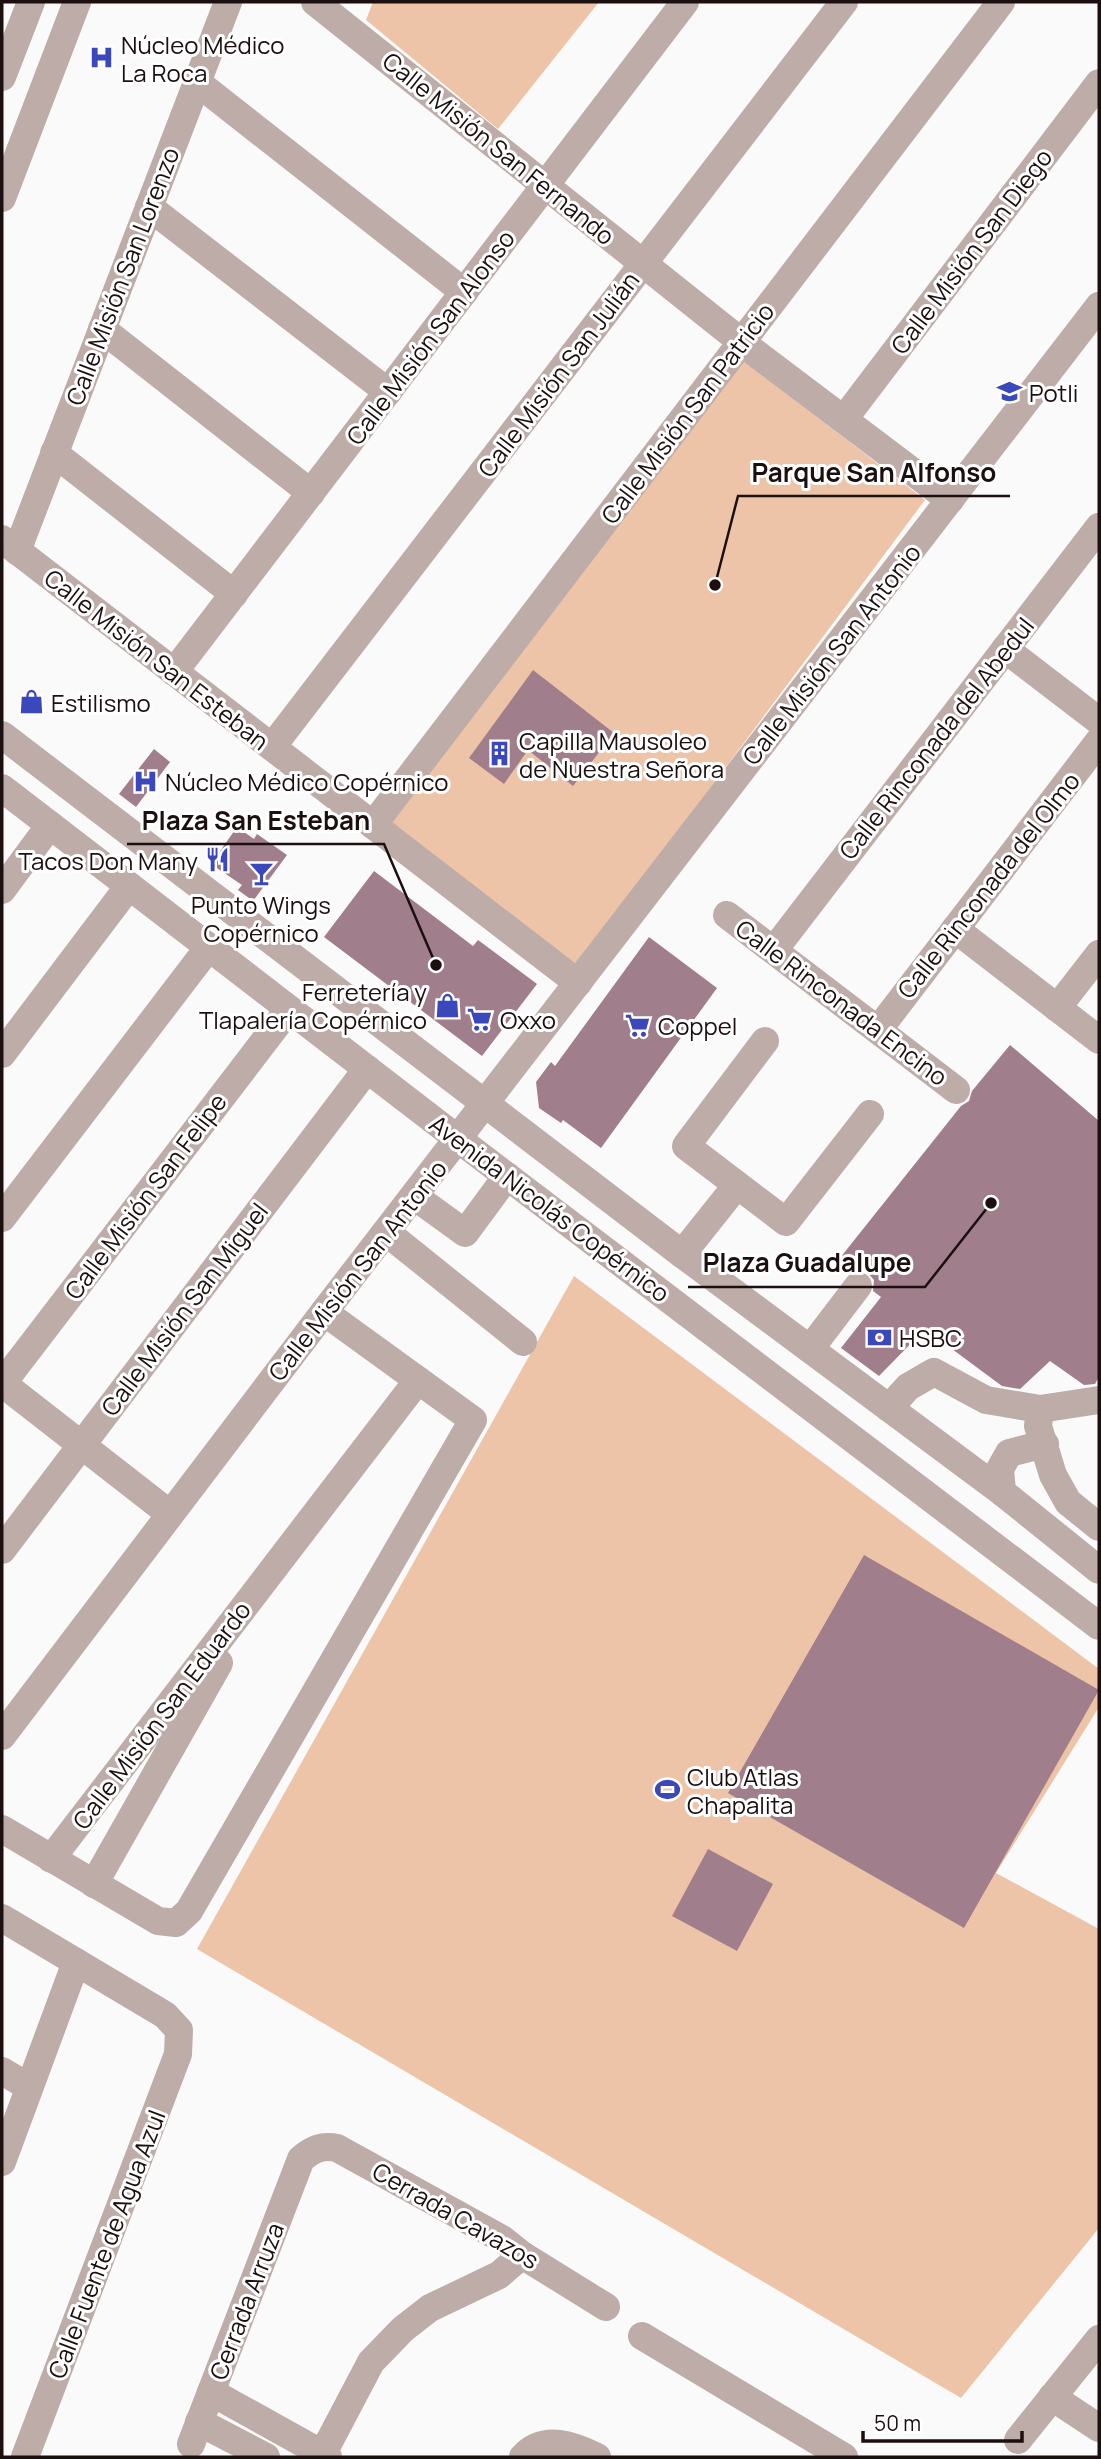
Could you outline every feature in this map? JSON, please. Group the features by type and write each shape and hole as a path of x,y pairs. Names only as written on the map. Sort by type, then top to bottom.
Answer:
{"street":[{"path":"2,77 31,2"},
{"path":"5,182 11,145 77,2"},
{"name":"Calle Misión San Lorenzo","path":"9,545 54,453 228,2"},
{"name":"Calle Misión San Fernando","path":"315,2 742,342 950,500"},
{"name":"Calle Misión San Alonso","path":"174,672 685,2"},
{"name":"Calle Misión San Julián","path":"272,747 844,2"},
{"name":"Calle Misión San Patricio","path":"373,825 1001,2"},
{"path":"198,83 464,292"},
{"name":"Calle Misión San Diego","path":"844,419 1099,83"},
{"path":"149,207 388,392"},
{"name":"Calle Misión San Antonio","path":"2,1736 324,1312 1099,306"},
{"path":"102,329 311,493"},
{"path":"54,453 234,594"},
{"name":"Calle Rinconada del Abedul","path":"774,950 1099,527"},
{"name":"Calle Misión San Esteban","path":"9,545 578,983"},
{"path":"1005,649 1099,722"},
{"name":"Avenida Nicolás Copérnico","path":"2,736 682,1254 1002,1492 1099,1570"},
{"name":"Calle Rinconada del Olmo","path":"878,1030 1099,741"},
{"name":"Avenida Nicolás Copérnico","path":"2,788 458,1139 1097,1622"},
{"path":"2,890 50,825"},
{"path":"2,1054 129,886"},
{"name":"Calle Rinconada Encino","path":"727,915 956,1090"},
{"path":"955,929 1099,1040"},
{"path":"2,1218 209,947"},
{"path":"1057,1008 1099,954"},
{"name":"Calle Misión San Felipe","path":"2,1383 289,1009"},
{"path":"765,1041 686,1146 786,1222 870,1114"},
{"name":"Calle Misión San Miguel","path":"2,1550 367,1069"},
{"path":"414,1196 465,1233 508,1176"},
{"path":"682,1254 737,1185"},
{"path":"386,1232 523,1342"},
{"path":"810,1349 858,1286"},
{"path":"2,1829 158,1921 176,1923 189,1911 473,1420 324,1312"},
{"path":"889,1408 908,1387 934,1372 986,1400 1040,1409 1099,1400"},
{"name":"Calle Misión San Eduardo","path":"51,1859 418,1380"},
{"path":"2,1383 170,1514"},
{"path":"1040,1409 1038,1426 1053,1475 1068,1502 1099,1527"},
{"path":"1002,1492 1000,1469 1009,1453 1045,1444"},
{"path":"1068,1502 1099,1497"},
{"name":"Calle Misión San Eduardo","path":"94,1884 271,1572"},
{"path":"2,1918 76,1962 2,2162"},
{"name":"Calle Fuente de Agua Azul","path":"25,2457 178,2054 179,2030 165,2015 76,1962"},
{"path":"2,2071 29,2087"},
{"name":"Cerrada Cavazos","path":"301,2159 310,2151 324,2146 337,2148 502,2239 522,2255 606,2307"},
{"name":"Cerrada Arruza","path":"266,2457 195,2433 301,2159"},
{"path":"211,2392 324,2456 371,2362 403,2329 430,2308 499,2274 522,2255"},
{"path":"642,2336 840,2456"},
{"path":"1018,2440 1099,2339"},
{"path":"1052,2397 1099,2428"},
{"path":"523,2457 528,2451 553,2442 577,2447 597,2457"}],"shaded area":[{"path":"373,2 599,2 498,129 366,20"},
{"path":"743,360 925,500 576,968 386,818"},
{"name":"Club Atlas Chapalita","path":"574,1276 1099,1669 1099,1707 996,1873 1099,1929 1099,2228 961,2398 197,1949"}],"building":[{"path":"533,670 614,733 573,786 528,750 504,784 469,758"},
{"path":"154,749 170,762 136,807 119,794"},
{"path":"237,827 254,839 257,834 287,855 253,901 238,890 242,885 211,864"},
{"path":"374,871 473,946 478,940 537,984 482,1056 324,937"},
{"name":"Coppel","path":"649,937 717,988 601,1148 563,1120 561,1123 539,1108 536,1082 551,1062 555,1066"},
{"path":"1010,1045 1099,1121 1099,1377 1095,1384 1084,1385 1050,1361 1020,1389 1002,1386 925,1329 879,1376 841,1348 881,1297 873,1291 874,1280 867,1272 859,1270 849,1273 836,1263 961,1106 969,1101 972,1091"},
{"path":"864,1555 1099,1690 964,1928 728,1793"},
{"path":"708,1849 773,1884 737,1951 672,1916"}],"place":[{"name":"Núcleo Médico La Roca","path":"101,58"},
{"name":"Potli","path":"1009,392"},
{"name":"Parque San Alfonso","path":"715,585"},
{"name":"Estilismo","path":"31,702"},
{"name":"Capilla Mausoleo de Nuestra Señora","path":"499,754"},
{"name":"Núcleo Médico Copérnico","path":"145,781"},
{"name":"Tacos Don Many","path":"218,860"},
{"name":"Punto Wings Copérnico","path":"261,873"},
{"name":"Plaza San Esteban","path":"436,965"},
{"name":"Ferretería y Tlapalería Copérnico","path":"447,1005"},
{"name":"Oxxo","path":"480,1019"},
{"name":"Coppel","path":"638,1025"},
{"name":"Plaza Guadalupe","path":"991,1203"},
{"name":"HSBC","path":"879,1337"},
{"name":"Club Atlas Chapalita","path":"667,1790"}]}
